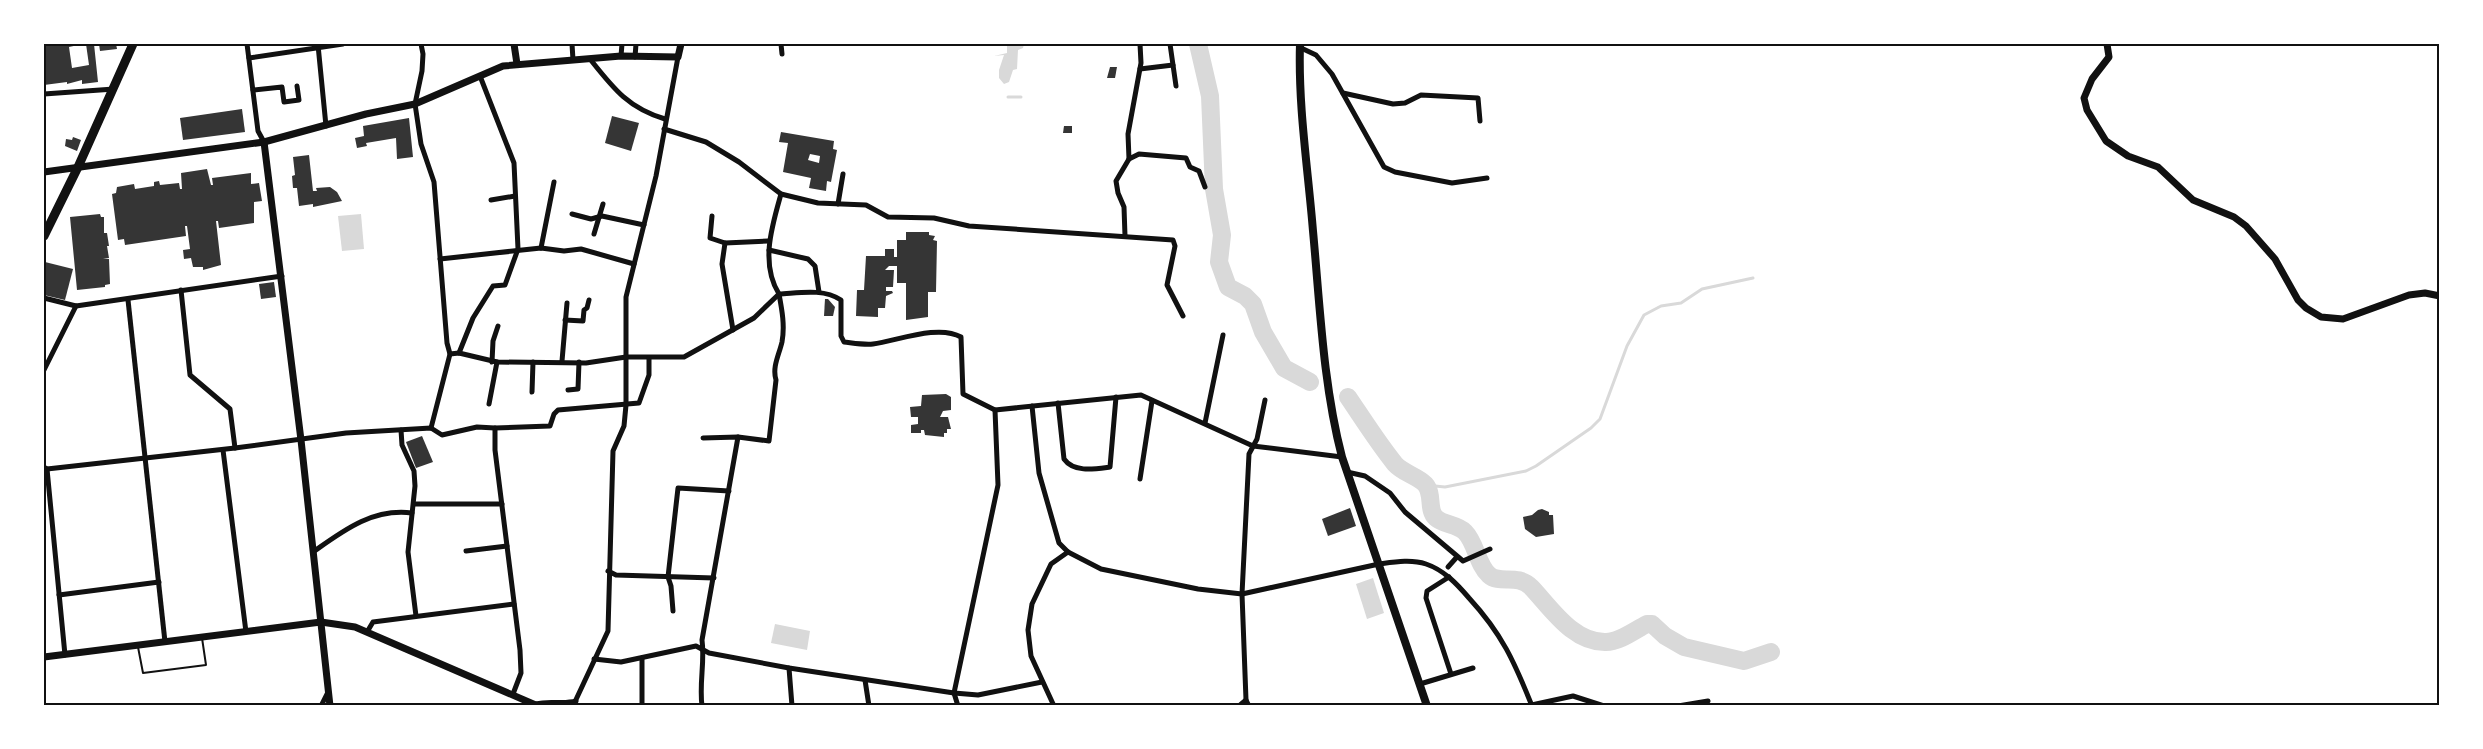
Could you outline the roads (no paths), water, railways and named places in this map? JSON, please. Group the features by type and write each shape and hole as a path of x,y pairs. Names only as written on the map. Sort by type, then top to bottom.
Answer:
{"highway":[{"path":"44,236 78,167 133,44"}],"main road":[{"path":"1299,45 1301,94 1334,426 1342,457 1427,705"}],"street":[{"path":"247,44 258,131 264,142 282,276 330,705"},
{"path":"249,58 317,45 343,44"},
{"path":"421,44 422,71 415,104 421,144 434,182 447,343 450,354 431,428"},
{"path":"514,44 517,64"},
{"path":"572,44 573,60"},
{"path":"621,56 622,44"},
{"path":"635,57 636,44"},
{"path":"44,657 321,622 339,623 367,632 537,705 547,701 574,703 608,631 613,452 624,426 626,405 626,297 644,225 681,44"},
{"path":"781,44 782,54"},
{"path":"1129,159 1128,134 1137,94 1140,44"},
{"path":"1170,44 1176,86"},
{"path":"2108,44 2109,57 2092,80 2084,98 2087,110 2106,141 2128,156 2158,167 2193,200 2234,217 2246,226 2275,259 2298,300 2306,308 2321,317 2343,319 2409,296 2425,293 2439,296"},
{"path":"317,45 326,126"},
{"path":"1299,45 1316,55 1332,74 1384,167 1395,172 1452,183 1487,178"},
{"path":"44,172 264,142 366,114 415,104 503,66 621,56 678,57"},
{"path":"590,59 628,103 647,114 665,119"},
{"path":"1140,69 1173,65"},
{"path":"459,353 473,318 493,286 505,285 518,249 514,163 480,76"},
{"path":"253,90 282,87 284,102 299,100 297,86"},
{"path":"44,94 114,89"},
{"path":"1343,93 1393,104 1405,103 1421,95 1478,98 1479,121"},
{"path":"664,129 706,142 739,162 781,194 818,203 866,205 888,217 934,218 969,226 1173,240 1175,246 1167,285 1183,316"},
{"path":"1125,236 1124,207 1116,181 1129,159 1139,154 1186,158 1190,167 1199,171 1204,187"},
{"path":"838,204 843,174"},
{"path":"541,248 554,182"},
{"path":"703,438 738,437 769,441 776,380 774,374 782,341 783,315 779,294 772,283 768,241 781,194"},
{"path":"492,200 515,196"},
{"path":"594,234 597,217 603,204"},
{"path":"572,214 591,219 597,217 644,225"},
{"path":"712,216 710,238 725,243 768,241"},
{"path":"725,243 722,264 733,330"},
{"path":"440,259 518,249 541,248 564,251 580,249 634,264"},
{"path":"769,250 808,258 815,266 819,292"},
{"path":"44,298 76,306 282,276"},
{"path":"181,290 190,375 230,409 235,448"},
{"path":"450,354 459,353 495,362 579,362 626,357 684,357 753,318 779,294 819,292 832,294 841,300 841,336 844,342 872,344 905,336 953,333 961,338 963,394 995,410 1141,395 1253,446 1342,457"},
{"path":"128,300 165,642"},
{"path":"565,320 583,321 588,300"},
{"path":"562,361 567,303"},
{"path":"44,370 76,306"},
{"path":"489,404 495,362 493,341 498,326"},
{"path":"1206,423 1223,335"},
{"path":"64,655 45,468 146,459 346,433 431,428 442,435 477,427 550,426 558,410 639,404 648,381 649,358"},
{"path":"532,392 533,362"},
{"path":"568,390 578,389 579,362"},
{"path":"1058,403 1064,459 1068,465 1087,470 1110,467 1116,397"},
{"path":"1239,705 1247,703 1242,594 1249,454 1257,439 1265,400"},
{"path":"1140,479 1152,401"},
{"path":"1032,406 1039,472 1059,543 1068,552 1101,569 1198,589 1242,594 1379,564 1401,561 1425,564 1449,577 1491,622 1511,656 1530,705 1573,696 1604,705"},
{"path":"958,705 954,693 998,485 995,410"},
{"path":"495,428 495,450 521,673 513,694"},
{"path":"401,430 402,445 414,471 415,504 408,552 416,616"},
{"path":"702,705 700,694 702,640 738,437"},
{"path":"223,450 246,632"},
{"path":"1347,472 1365,476 1390,493 1405,512 1456,558 1463,561 1490,549"},
{"path":"673,611 668,577 678,488 729,491"},
{"path":"415,504 502,504"},
{"path":"314,552 346,529 379,514 397,511 412,513"},
{"path":"466,551 507,546"},
{"path":"1054,705 1031,656 1028,630 1032,604 1051,564 1068,552"},
{"path":"1448,567 1456,558"},
{"path":"608,571 616,576 714,578"},
{"path":"1449,577 1427,591 1426,598 1451,675"},
{"path":"59,595 159,582"},
{"path":"367,632 374,622 514,604"},
{"path":"594,659 621,662 696,646 709,653 789,668 954,693 978,695 1042,682"},
{"path":"642,658 642,705"},
{"path":"789,668 792,705"},
{"path":"1420,684 1473,668"},
{"path":"865,680 869,705"},
{"path":"321,705 328,692"},
{"path":"1678,705 1708,701"}],"lane":[{"path":"138,646 143,673 174,670 206,665 202,638"}],"waterway":[{"path":"1198,44 1210,96 1214,189 1222,235 1219,262 1228,287 1245,296 1253,304 1263,332 1284,368 1310,382"},
{"path":"1008,97 1021,97"},
{"path":"1425,485 1445,487 1526,471 1536,466 1591,428 1600,419 1627,346 1644,315 1661,306 1681,303 1702,289 1753,278"},
{"path":"1348,397 1395,464 1428,488 1433,515 1443,522 1462,529 1469,537 1489,575 1493,578 1526,583 1573,631 1594,641 1606,642 1622,638 1647,624 1652,624 1665,636 1684,647 1744,661 1771,652"}]}
